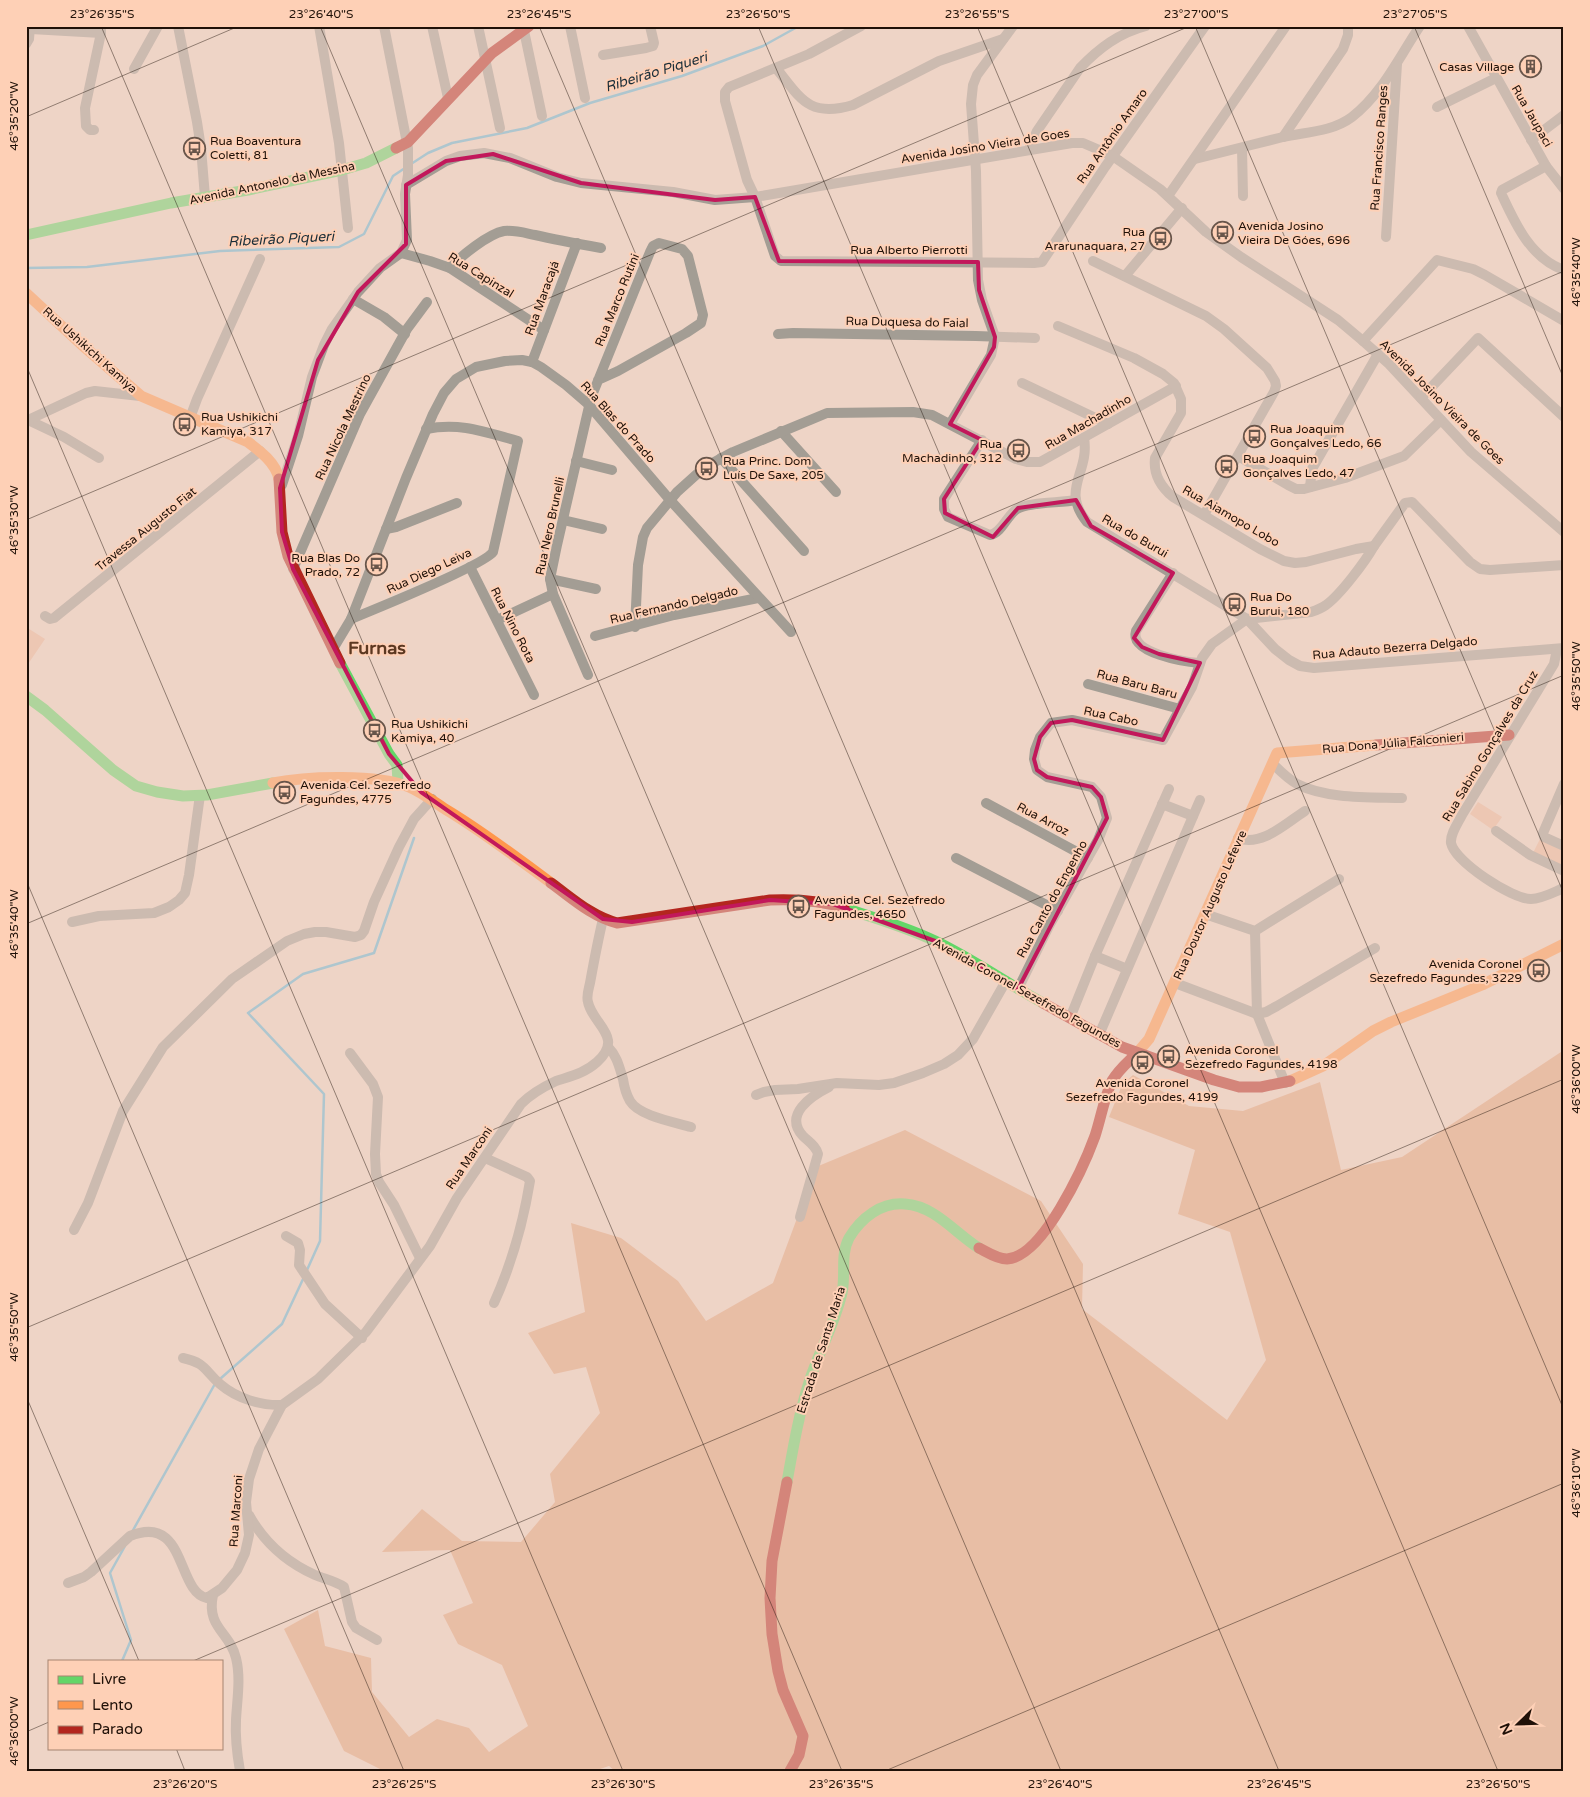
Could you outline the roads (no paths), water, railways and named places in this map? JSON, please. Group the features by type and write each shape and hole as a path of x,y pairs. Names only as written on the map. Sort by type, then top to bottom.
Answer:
{"main road":[{"name":"Avenida Antonelo da Messina","path":"26,235 205,197 248,190 366,163 408,142 448,98 499,47 525,27"},
{"name":"Rua Ushikichi Kamiya","path":"26,293 80,344 141,396 248,442 270,462 278,474 284,545 293,569 389,754 420,792"},
{"name":"Avenida Coronel Sezefredo Fagundes","path":"26,696 45,710 113,770 136,786 183,796 200,795 288,780 353,778 392,781 432,798 481,831 576,902 603,919 617,923 632,922 770,900 795,898 833,904 904,928 976,962 1018,989 1099,1035 1138,1054 1239,1087 1261,1087 1286,1083 1304,1076 1323,1066 1373,1031 1482,985 1564,944"},
{"name":"Rua Dona Júlia Falconieri","path":"1274,758 1509,735"},
{"path":"389,754 392,781"},
{"name":"Rua Doutor Augusto Lefevre","path":"1138,1054 1149,1039 1175,984 1274,758"},
{"path":"392,781 397,765"},
{"name":"Estrada de Santa Maria","path":"790,1771 796,1763 803,1744 803,1736 781,1684 777,1668 771,1619 770,1584 772,1554 807,1387 827,1338 842,1292 844,1253 848,1240 860,1224 872,1213 886,1206 904,1204 920,1207 937,1215 985,1252 1000,1259 1014,1258 1023,1254 1043,1233 1077,1178 1094,1139 1113,1080 1121,1069 1138,1054"}],"street":[{"path":"134,69 158,26"},
{"path":"178,26 199,130 205,197"},
{"path":"319,26 335,114 348,228"},
{"path":"280,488 298,436 318,360 332,330 353,298 376,272 401,253 407,240 408,142 384,26"},
{"path":"432,26 448,98"},
{"path":"478,26 500,128"},
{"path":"570,26 585,98"},
{"path":"603,55 653,46 650,26"},
{"path":"755,197 743,169 725,101 725,92 729,88 809,54 861,26"},
{"path":"950,424 991,355 995,337 979,290 975,159 971,104 973,86 977,75 1013,26"},
{"path":"1029,150 1037,131 1088,59 1109,42 1146,26"},
{"path":"1191,26 1203,28"},
{"path":"1168,196 1286,26"},
{"path":"1283,137 1343,49 1348,35 1348,26"},
{"path":"1195,159 1283,137 1330,128 1351,118 1371,100 1420,26"},
{"name":"Rua Jaupaci","path":"1468,26 1546,166 1564,189"},
{"path":"525,27 529,62 542,116"},
{"path":"26,44 30,28 101,30 85,108 86,126 90,130 94,130"},
{"name":"Rua Antônio Amaro","path":"1042,262 1105,167 1114,157 1203,28"},
{"path":"776,68 802,100 808,104 821,109 838,109 853,105 953,55 1003,39"},
{"name":"Rua Francisco Ranges","path":"1386,237 1398,60"},
{"path":"1437,107 1496,78"},
{"path":"1531,140 1564,115"},
{"name":"Avenida Josino Vieira de Goes","path":"407,180 460,156 484,154 510,158 557,177 581,183 673,192 715,200 755,197 1072,143 1083,144 1114,157 1168,196 1206,232 1240,258 1338,320 1378,354 1491,471 1564,532"},
{"path":"1242,148 1243,196"},
{"path":"1546,166 1500,191 1518,227 1534,250 1542,259 1564,270"},
{"name":"Rua Alberto Pierrotti","path":"755,197 777,259 781,262 1042,262"},
{"path":"1125,276 1182,208"},
{"path":"450,268 478,245 502,232 518,232 601,248"},
{"name":"Rua Maracajá","path":"532,362 577,243"},
{"name":"Rua Marco Rutini","path":"590,407 591,398 598,380 653,246 657,243 663,243 682,249 690,260 703,315 701,323 678,338 598,380"},
{"name":"Rua Capinzal","path":"401,253 450,268 544,330"},
{"path":"190,418 260,259"},
{"path":"1363,341 1435,260 1473,269 1564,321"},
{"path":"1094,261 1206,316 1224,329 1267,368 1272,375 1276,386 1274,392 1204,515"},
{"path":"353,298 384,317 405,334"},
{"name":"Rua Nicola Mestrino","path":"293,569 360,414 405,334 427,302"},
{"path":"1058,326 1134,358 1170,378 1176,386"},
{"name":"Rua Duquesa do Faial","path":"778,334 1035,338"},
{"path":"1421,398 1478,338 1564,417"},
{"path":"1310,487 1312,470 1378,354"},
{"path":"333,649 351,619 426,429 438,402 448,386 476,367 505,361 522,360 532,362"},
{"name":"Rua Blas do Prado","path":"532,362 571,389 590,407 670,500 791,632"},
{"path":"1022,383 1108,424"},
{"name":"Rua Machadinho","path":"635,626 638,565 646,528 670,500 697,474 721,458 781,431 827,413 835,412 926,414 982,440 1016,459 1037,462 1048,459 1176,386"},
{"name":"Rua Aiamopo Lobo","path":"1176,386 1181,399 1181,413 1155,458 1154,466 1156,475 1164,489 1173,497 1260,549 1284,561 1295,563 1374,546"},
{"path":"27,421 86,393 96,391 141,396"},
{"name":"Rua Nero Brunelli","path":"588,674 553,594 550,579 590,407"},
{"path":"1238,456 1296,489 1310,487 1353,475 1404,456 1441,420"},
{"path":"27,421 64,437 99,458"},
{"name":"Rua Diego Leiva","path":"351,619 470,567 488,558 493,552 518,441 467,428 442,426 426,429"},
{"path":"781,431 836,492"},
{"path":"982,440 944,499 944,509 948,517 990,535 995,534 1010,514 1022,506 1076,500 1075,493 1086,453 1084,438"},
{"name":"Travessa Augusto Fiat","path":"45,616 50,619 54,618 260,451"},
{"path":"721,458 804,551"},
{"path":"576,461 612,470"},
{"name":"Rua do Burui","path":"1076,500 1082,516 1092,526 1248,619"},
{"path":"1180,709 1192,687 1200,663 1212,644 1248,619 1311,612 1328,604 1362,566 1405,503 1412,502 1470,562 1480,568 1490,570 1564,565"},
{"path":"386,529 404,525 457,503"},
{"path":"563,520 602,529"},
{"name":"Rua Nino Rota","path":"470,567 534,695"},
{"path":"1173,573 1134,637 1142,647 1179,660 1200,663"},
{"path":"550,579 596,589"},
{"path":"496,620 553,594"},
{"name":"Rua Fernando Delgado","path":"594,636 758,598"},
{"name":"Rua Adauto Bezerra Delgado","path":"1248,619 1275,649 1289,660 1305,668 1560,648"},
{"name":"Rua Sabino Gonçalves da Cruz","path":"1560,648 1554,664 1509,735 1454,829 1451,838 1453,847 1460,857 1476,871 1498,886 1518,896 1536,898 1564,888"},
{"name":"Rua Baru Baru","path":"1088,684 1180,709"},
{"name":"Rua Cabo","path":"1107,820 1106,810 1101,797 1092,787 1047,777 1037,770 1034,758 1035,750 1048,726 1056,722 1072,720 1164,740 1180,709"},
{"path":"1274,758 1289,779 1308,788 1346,795 1402,798"},
{"path":"1564,784 1543,833 1544,837 1564,846"},
{"path":"1070,1018 1168,789"},
{"path":"72,922 99,916 154,913 169,907 179,900 185,893 190,875 200,795"},
{"path":"74,1230 88,1203 123,1111 163,1047 232,979 287,941 315,932 326,932 348,937 362,935 374,902 399,847 414,819 432,798"},
{"path":"1099,1035 1200,800"},
{"name":"Rua Arroz","path":"986,803 1088,858"},
{"path":"1162,804 1193,816"},
{"path":"1238,838 1251,841 1260,839 1305,810"},
{"name":"Rua Canto do Engenho","path":"1018,989 1040,944 1107,820"},
{"path":"1496,831 1530,856 1564,871"},
{"path":"956,858 1058,911"},
{"path":"1255,931 1339,879"},
{"path":"1205,914 1255,931"},
{"path":"603,919 588,1002 604,1029 608,1047 616,1057 626,1094 636,1108 691,1127"},
{"path":"1255,931 1257,1014 1286,1083"},
{"path":"1175,984 1257,1014 1277,1006 1375,948"},
{"path":"1096,956 1126,969"},
{"path":"756,1096 770,1091 837,1083 879,1085 894,1083 944,1064 958,1055 973,1038 1006,981"},
{"name":"Rua Marconi","path":"213,1595 222,1588 237,1570 245,1553 249,1535 247,1495 252,1468 259,1449 282,1405 318,1379 362,1338 430,1246 457,1198 486,1158 512,1115 528,1097 551,1084 586,1070 603,1056 608,1047"},
{"path":"350,1053 373,1084 378,1097 374,1154 378,1182 394,1205 420,1258"},
{"path":"800,1217 818,1154 814,1146 799,1131 796,1116 806,1102 837,1083"},
{"path":"486,1158 527,1177 530,1181 516,1247 494,1303"},
{"path":"286,1236 298,1243 300,1250 299,1265 325,1304 362,1338"},
{"path":"183,1358 197,1362 220,1384 241,1396 265,1404 282,1405"},
{"path":"248,1514 263,1537 285,1558 304,1570 344,1587 352,1622 356,1628 377,1640"},
{"path":"68,1583 91,1572 130,1536 138,1533 153,1532 161,1535 173,1546 198,1595 207,1598 213,1595"},
{"path":"213,1595 211,1613 217,1626 234,1650 236,1659 238,1680 236,1742 240,1771"}],"waterway":[{"name":"Ribeirão Piqueri","path":"411,164 428,153 452,143 527,128 590,103 682,76 763,46 799,26"},
{"name":"Ribeirão Piqueri","path":"26,268 87,267 220,251 339,247 364,234 393,176 405,168"},
{"path":"307,1270 320,1241 324,1094 248,1013 303,974 374,953 414,838"},
{"path":"220,1379 282,1324 304,1277"},
{"path":"132,1532 216,1382"},
{"path":"122,1660 131,1640 110,1573 125,1546"}],"place":[{"name":"Casas Village","path":"1530,67"},
{"name":"Rua Boaventura Coletti, 81","path":"194,148"},
{"name":"Avenida Josino Vieira De Góes, 696","path":"1222,233"},
{"name":"Rua Ararunaquara, 27","path":"1161,239"},
{"name":"Rua Ushikichi Kamiya, 317","path":"185,424"},
{"name":"Rua Joaquim Gonçalves Ledo, 66","path":"1254,436"},
{"name":"Rua Machadinho, 312","path":"1018,451"},
{"name":"Rua Joaquim Gonçalves Ledo, 47","path":"1227,466"},
{"name":"Rua Princ. Dom Luís De Saxe, 205","path":"707,468"},
{"name":"Rua Blas Do Prado, 72","path":"376,565"},
{"name":"Rua Do Burui, 180","path":"1234,604"},
{"name":"Rua Ushikichi Kamiya, 40","path":"375,731"},
{"name":"Avenida Cel. Sezefredo Fagundes, 4775","path":"284,792"},
{"name":"Avenida Cel. Sezefredo Fagundes, 4650","path":"798,907"},
{"name":"Avenida Coronel Sezefredo Fagundes, 3229","path":"1538,971"},
{"name":"Avenida Coronel Sezefredo Fagundes, 4198","path":"1169,1057"},
{"name":"Avenida Coronel Sezefredo Fagundes, 4199","path":"1142,1062"}],"district":[{"name":"Furnas","path":"377,648"}]}
